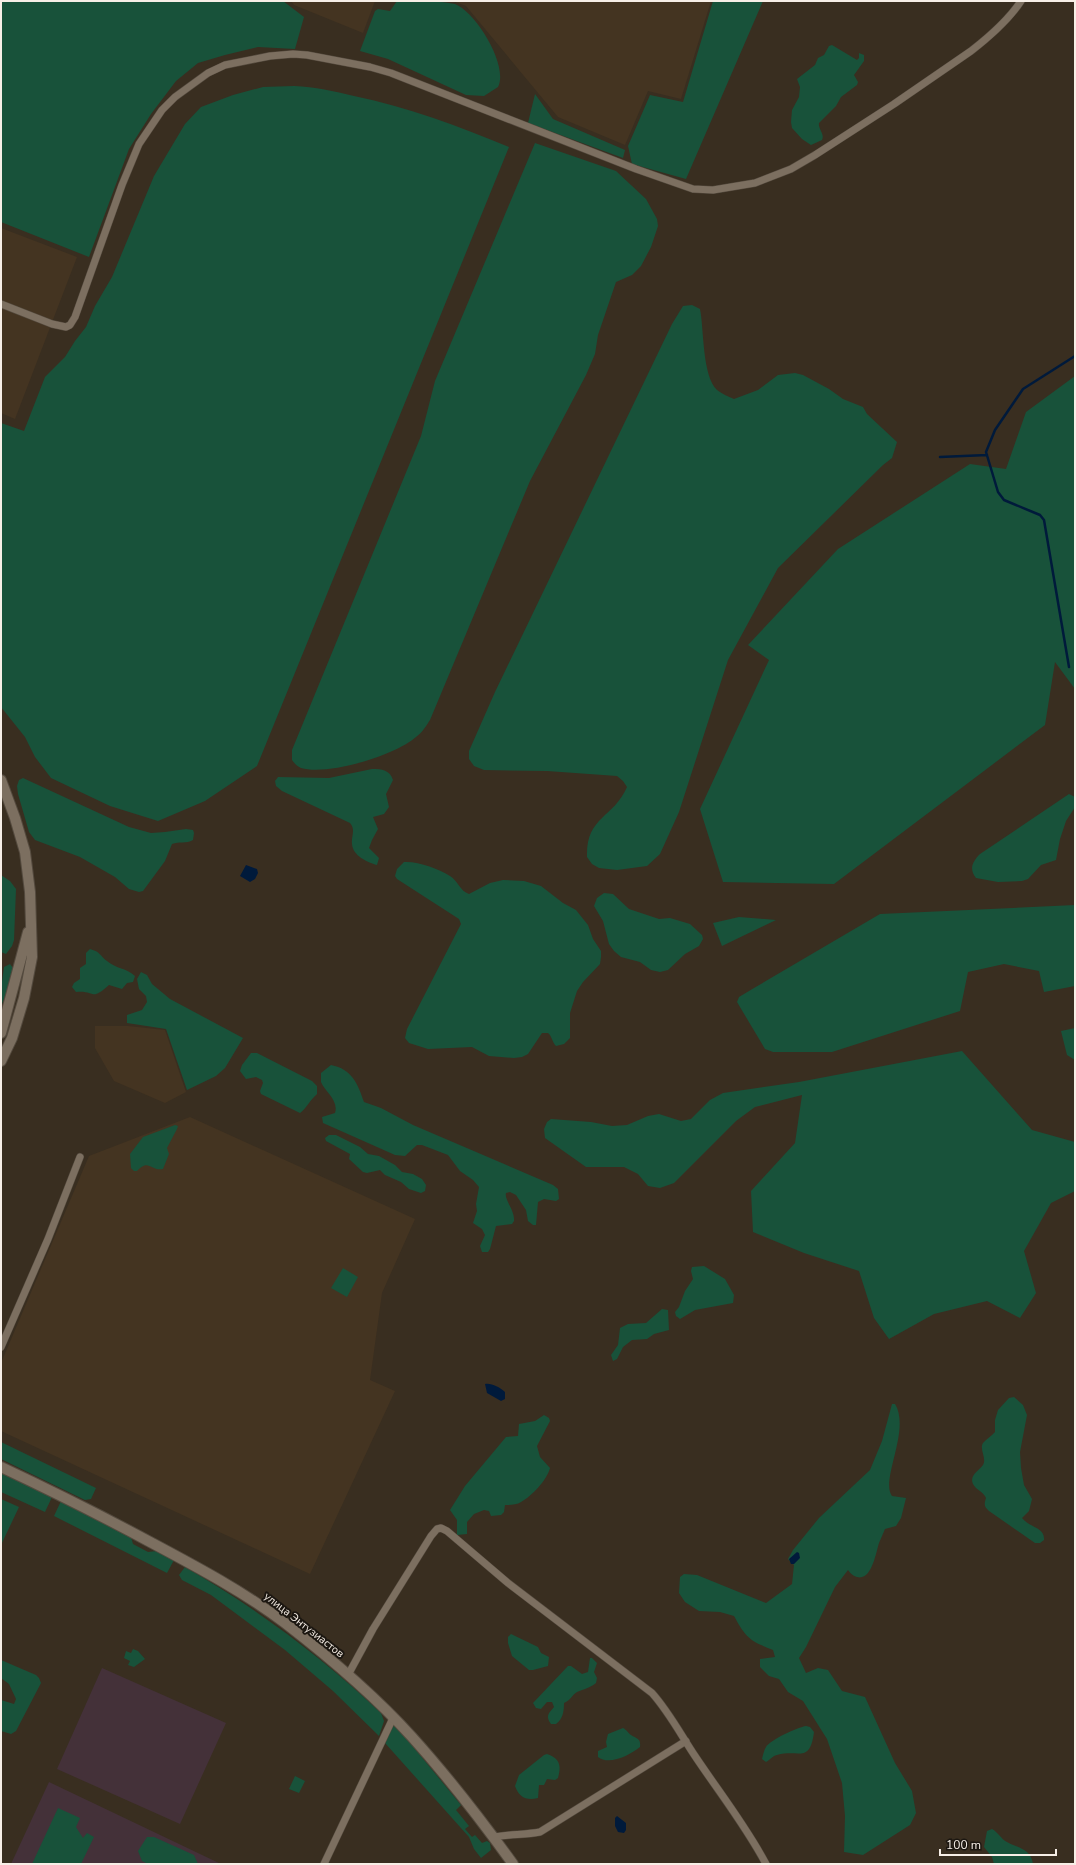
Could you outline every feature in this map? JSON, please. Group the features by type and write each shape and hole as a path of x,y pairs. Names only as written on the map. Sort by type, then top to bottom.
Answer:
{"main road":[{"path":"1,780 15,818 25,852 30,892 32,956 24,998 12,1038 1,1061"},
{"path":"12,1038 1,1034 30,926"},
{"name":"улица Энтузиастов","path":"1,1467 60,1494 174,1554 253,1600 284,1623 348,1675 412,1737 495,1837 514,1864"}],"street":[{"path":"1,304 56,325 66,328 70,325 80,305 122,185 143,138 162,110 176,97 208,73 225,65 270,56 293,54 327,58 370,67 391,73 636,169 693,188 713,190 755,183 773,177 815,156 970,51 995,31 1021,1"},
{"path":"1,1347 48,1239 80,1157"},
{"path":"348,1675 373,1629 427,1542 437,1529 441,1528 447,1531 508,1584 652,1693 662,1704 755,1844 766,1864"},
{"path":"324,1864 393,1718"},
{"path":"495,1837 508,1834 540,1832 686,1741"}],"shaded area":[{"path":"291,1 375,1 363,33 294,5"},
{"path":"453,1 711,1 681,99 648,91 625,145 558,117 466,6"},
{"path":"1,228 77,257 15,419 1,413"},
{"path":"95,1026 128,1026 165,1030 186,1092 165,1103 114,1081 95,1048"},
{"path":"190,1117 415,1219 382,1293 370,1380 395,1391 310,1574 1,1431 1,1363 89,1156"},
{"path":"102,1668 226,1723 180,1824 57,1769"},
{"path":"49,1782 221,1864 11,1864"}],"green space":[{"path":"1,1 283,1 304,17 295,49 258,47 225,55 198,63 176,81 151,114 129,149 89,257 1,222"},
{"path":"397,1 441,2 455,4 463,9 481,28 495,54 499,66 500,78 498,87 484,96 466,95 388,59 360,51 375,11 378,9 390,11"},
{"path":"713,1 763,1 686,179 632,164 628,146 650,95 683,102"},
{"path":"832,45 857,60 859,58 859,53 864,55 864,61 854,75 858,82 857,85 841,97 836,106 819,123 823,138 822,140 811,145 802,139 792,128 792,110 799,97 800,87 797,79 815,65 818,58 824,55 829,46"},
{"path":"294,86 332,91 374,100 413,111 509,147 257,766 205,801 158,821 110,806 51,778 35,757 25,737 1,707 1,423 24,431 45,377 65,357 86,327 95,306 112,277 154,176 185,124 201,107 233,95 263,87"},
{"path":"535,94 553,119 625,150 623,158 528,123"},
{"path":"535,143 616,171 646,199 657,219 658,226 651,247 641,266 632,275 616,282 598,335 595,354 586,375 530,481 427,725 418,735 406,744 378,757 328,769 313,770 301,768 292,760 292,750 421,436 435,381"},
{"path":"692,305 700,309 706,363 712,383 717,390 734,399 758,390 778,375 795,373 803,375 829,389 843,399 863,407 867,414 897,442 892,458 883,465 778,568 728,660 679,812 660,854 647,866 617,870 599,868 592,864 587,857 591,833 601,819 621,798 627,787 623,781 617,776 547,771 484,770 474,766 469,759 469,751 495,692 672,324 683,306"},
{"path":"1075,376 1075,689 1055,662 1045,725 834,884 723,882 700,809 769,660 748,645 838,549 970,464 1006,469 1026,412"},
{"path":"372,769 379,769 388,772 393,780 386,794 389,807 384,814 373,817 378,829 369,848 379,858 377,865 365,860 355,852 352,844 353,828 350,823 282,791 276,786 275,781 278,777 329,778"},
{"path":"23,778 129,827 151,833 186,829 193,830 193,840 172,844 165,861 143,891 139,892 129,889 115,877 80,857 35,840 29,832 18,794 17,786 19,780"},
{"path":"1069,794 1075,797 1075,807 1066,821 1060,839 1056,860 1041,865 1028,879 1022,881 998,882 976,878 972,866 980,854"},
{"path":"404,862 422,864 440,871 453,878 463,891 469,894 490,883 503,880 524,881 541,886 563,903 576,910 588,925 593,939 601,951 601,957 600,964 583,982 577,991 570,1013 570,1038 564,1044 556,1046 548,1033 542,1033 528,1054 522,1057 514,1058 489,1056 472,1047 428,1049 409,1043 405,1038 407,1029 461,924 459,919 397,879 395,876 397,869"},
{"path":"1,875 10,881 16,889 14,940 12,946 6,954 1,952"},
{"path":"604,893 613,894 629,909 659,919 670,918 690,924 702,935 703,939 699,946 685,954 668,970 660,972 651,970 640,962 621,957 609,944 603,921 594,906 597,898"},
{"path":"1075,905 1075,986 1044,992 1039,971 1004,964 968,972 960,1011 832,1052 773,1052 765,1049 737,1002 739,997 880,914"},
{"path":"739,917 776,920 722,946 713,923"},
{"path":"90,949 98,953 110,964 132,973 135,976 133,982 127,983 122,989 109,985 99,993 95,994 76,992 72,987 74,983 80,979 80,968 86,964 86,953"},
{"path":"10,964 13,968 11,982 1,1006 1,989 4,967"},
{"path":"141,972 147,975 152,984 170,999 243,1038 225,1068 216,1076 187,1090 166,1029 127,1023 127,1015 142,1010 147,1002 146,996 139,989 137,979"},
{"path":"1075,1028 1075,1060 1067,1055 1061,1031"},
{"path":"962,1051 1032,1130 1075,1142 1075,1191 1051,1203 1024,1251 1036,1293 1020,1318 987,1301 934,1314 889,1339 874,1318 859,1271 804,1253 753,1232 751,1191 795,1143 802,1095 755,1107 736,1121 674,1183 660,1188 648,1186 638,1174 624,1167 586,1167 545,1138 544,1129 547,1122 551,1119 591,1122 612,1126 627,1125 648,1116 659,1114 681,1121 691,1119 710,1100 723,1093 799,1082"},
{"path":"251,1053 257,1053 312,1081 317,1086 317,1094 300,1113 261,1094 260,1091 263,1083 262,1080 256,1077 246,1079 240,1071 242,1065"},
{"path":"331,1065 344,1070 353,1078 364,1102 381,1108 413,1125 553,1185 558,1189 559,1199 556,1201 544,1199 538,1202 536,1225 533,1225 528,1221 526,1210 516,1195 510,1192 506,1193 513,1213 514,1221 512,1224 496,1226 490,1249 488,1252 482,1252 480,1246 485,1235 482,1229 473,1223 477,1211 476,1204 479,1187 473,1180 460,1171 448,1155 422,1145 417,1145 405,1156 395,1155 323,1123 322,1117 335,1113 336,1108 333,1100 321,1082 321,1073"},
{"path":"175,1125 178,1126 167,1148 169,1154 163,1169 144,1165 137,1171 134,1171 131,1168 130,1154 143,1137"},
{"path":"329,1135 336,1135 360,1147 368,1154 379,1156 395,1165 402,1172 413,1174 422,1179 426,1185 425,1191 421,1193 409,1189 401,1182 385,1175 380,1170 367,1173 363,1172 349,1159 350,1154 326,1141 325,1138"},
{"path":"704,1266 725,1279 734,1295 733,1303 695,1310 680,1319 676,1316 675,1312 679,1307 685,1291 693,1279 691,1271 692,1267"},
{"path":"343,1268 358,1277 347,1297 331,1288"},
{"path":"662,1309 668,1310 669,1330 654,1334 647,1339 632,1340 623,1347 617,1359 613,1361 611,1355 618,1345 620,1328 628,1324 646,1323"},
{"path":"1014,1397 1023,1405 1027,1415 1020,1452 1024,1485 1032,1499 1029,1511 1022,1518 1042,1532 1044,1540 1040,1543 1035,1543 987,1510 985,1505 986,1498 984,1494 974,1486 972,1481 973,1476 983,1465 984,1459 982,1445 995,1432 995,1420 998,1410 1009,1398"},
{"path":"892,1404 895,1404 899,1415 900,1427 889,1489 892,1496 906,1498 901,1518 896,1526 885,1529 879,1543 875,1559 866,1575 857,1577 848,1570 835,1587 806,1647 799,1658 806,1673 818,1668 828,1670 842,1691 865,1697 895,1763 912,1791 916,1813 910,1825 863,1855 844,1852 845,1816 842,1783 827,1739 803,1701 788,1692 779,1679 769,1676 760,1667 760,1659 775,1657 773,1650 749,1638 734,1616 720,1612 699,1611 685,1602 679,1593 680,1577 684,1574 697,1575 766,1603 792,1584 794,1565 788,1559 793,1550 819,1518 870,1470 882,1441"},
{"path":"544,1415 549,1418 550,1421 537,1446 540,1457 550,1468 546,1478 530,1496 519,1503 505,1505 504,1512 501,1515 491,1516 489,1511 484,1510 474,1514 467,1522 467,1534 457,1535 457,1520 450,1510 465,1486 506,1437 518,1436 519,1424 535,1421"},
{"path":"1,1442 96,1488 91,1499 85,1500 1,1459"},
{"path":"1,1473 52,1497 45,1512 1,1492"},
{"path":"1,1499 19,1507 1,1545"},
{"path":"61,1501 131,1537 133,1544 148,1552 157,1551 174,1560 167,1573 54,1516"},
{"path":"185,1567 237,1599 287,1634 358,1692 381,1713 384,1721 379,1736 333,1691 285,1650 211,1595 182,1580 179,1575"},
{"path":"511,1634 538,1647 541,1653 549,1657 548,1666 529,1670 512,1656 508,1643 508,1637"},
{"path":"133,1649 138,1651 145,1659 134,1667 128,1665 130,1661 124,1658 126,1651 131,1653"},
{"path":"590,1658 597,1663 594,1672 597,1678 596,1683 577,1692 564,1703 562,1717 556,1724 551,1724 548,1717 549,1713 554,1707 552,1702 547,1702 541,1709 536,1708 533,1703 568,1666 571,1666 582,1674 588,1672"},
{"path":"1,1660 36,1675 41,1683 16,1731 11,1734 1,1731 1,1700 14,1704 16,1699 9,1684 1,1678"},
{"path":"394,1725 461,1805 456,1810 469,1826 465,1829 472,1837 475,1835 482,1843 487,1841 490,1843 491,1850 481,1858 474,1849 469,1837 385,1743 392,1726"},
{"path":"806,1726 810,1727 814,1732 810,1748 806,1752 777,1755 766,1762 762,1759 766,1747 773,1741 791,1731"},
{"path":"623,1728 638,1739 640,1742 640,1747 625,1756 613,1760 598,1757 598,1751 607,1747 606,1742 608,1734"},
{"path":"547,1754 555,1758 559,1763 560,1770 558,1778 555,1780 547,1779 544,1785 539,1785 538,1798 530,1799 524,1797 519,1793 515,1786 519,1775"},
{"path":"295,1776 305,1781 299,1793 289,1789"},
{"path":"58,1808 80,1818 76,1827 83,1838 87,1833 94,1837 81,1864 32,1864"},
{"path":"992,1829 1005,1841 1027,1852 1032,1859 1033,1864 994,1864 992,1857 984,1847 987,1831"},
{"path":"147,1837 154,1837 194,1855 198,1864 148,1864 142,1861 138,1851"}],"water":[{"path":"246,865 257,869 258,873 255,879 250,882 240,876"},
{"path":"485,1384 493,1385 503,1390 505,1392 505,1399 501,1401 487,1393"},
{"path":"797,1552 799,1553 800,1558 794,1564 791,1564 789,1559"},
{"path":"617,1816 626,1823 626,1830 624,1833 618,1832 615,1826 615,1818"}],"waterway":[{"path":"1069,667 1044,520 1040,515 1004,500 998,492 986,452 995,430 1023,389 1075,356"},
{"path":"940,457 987,455"}]}
